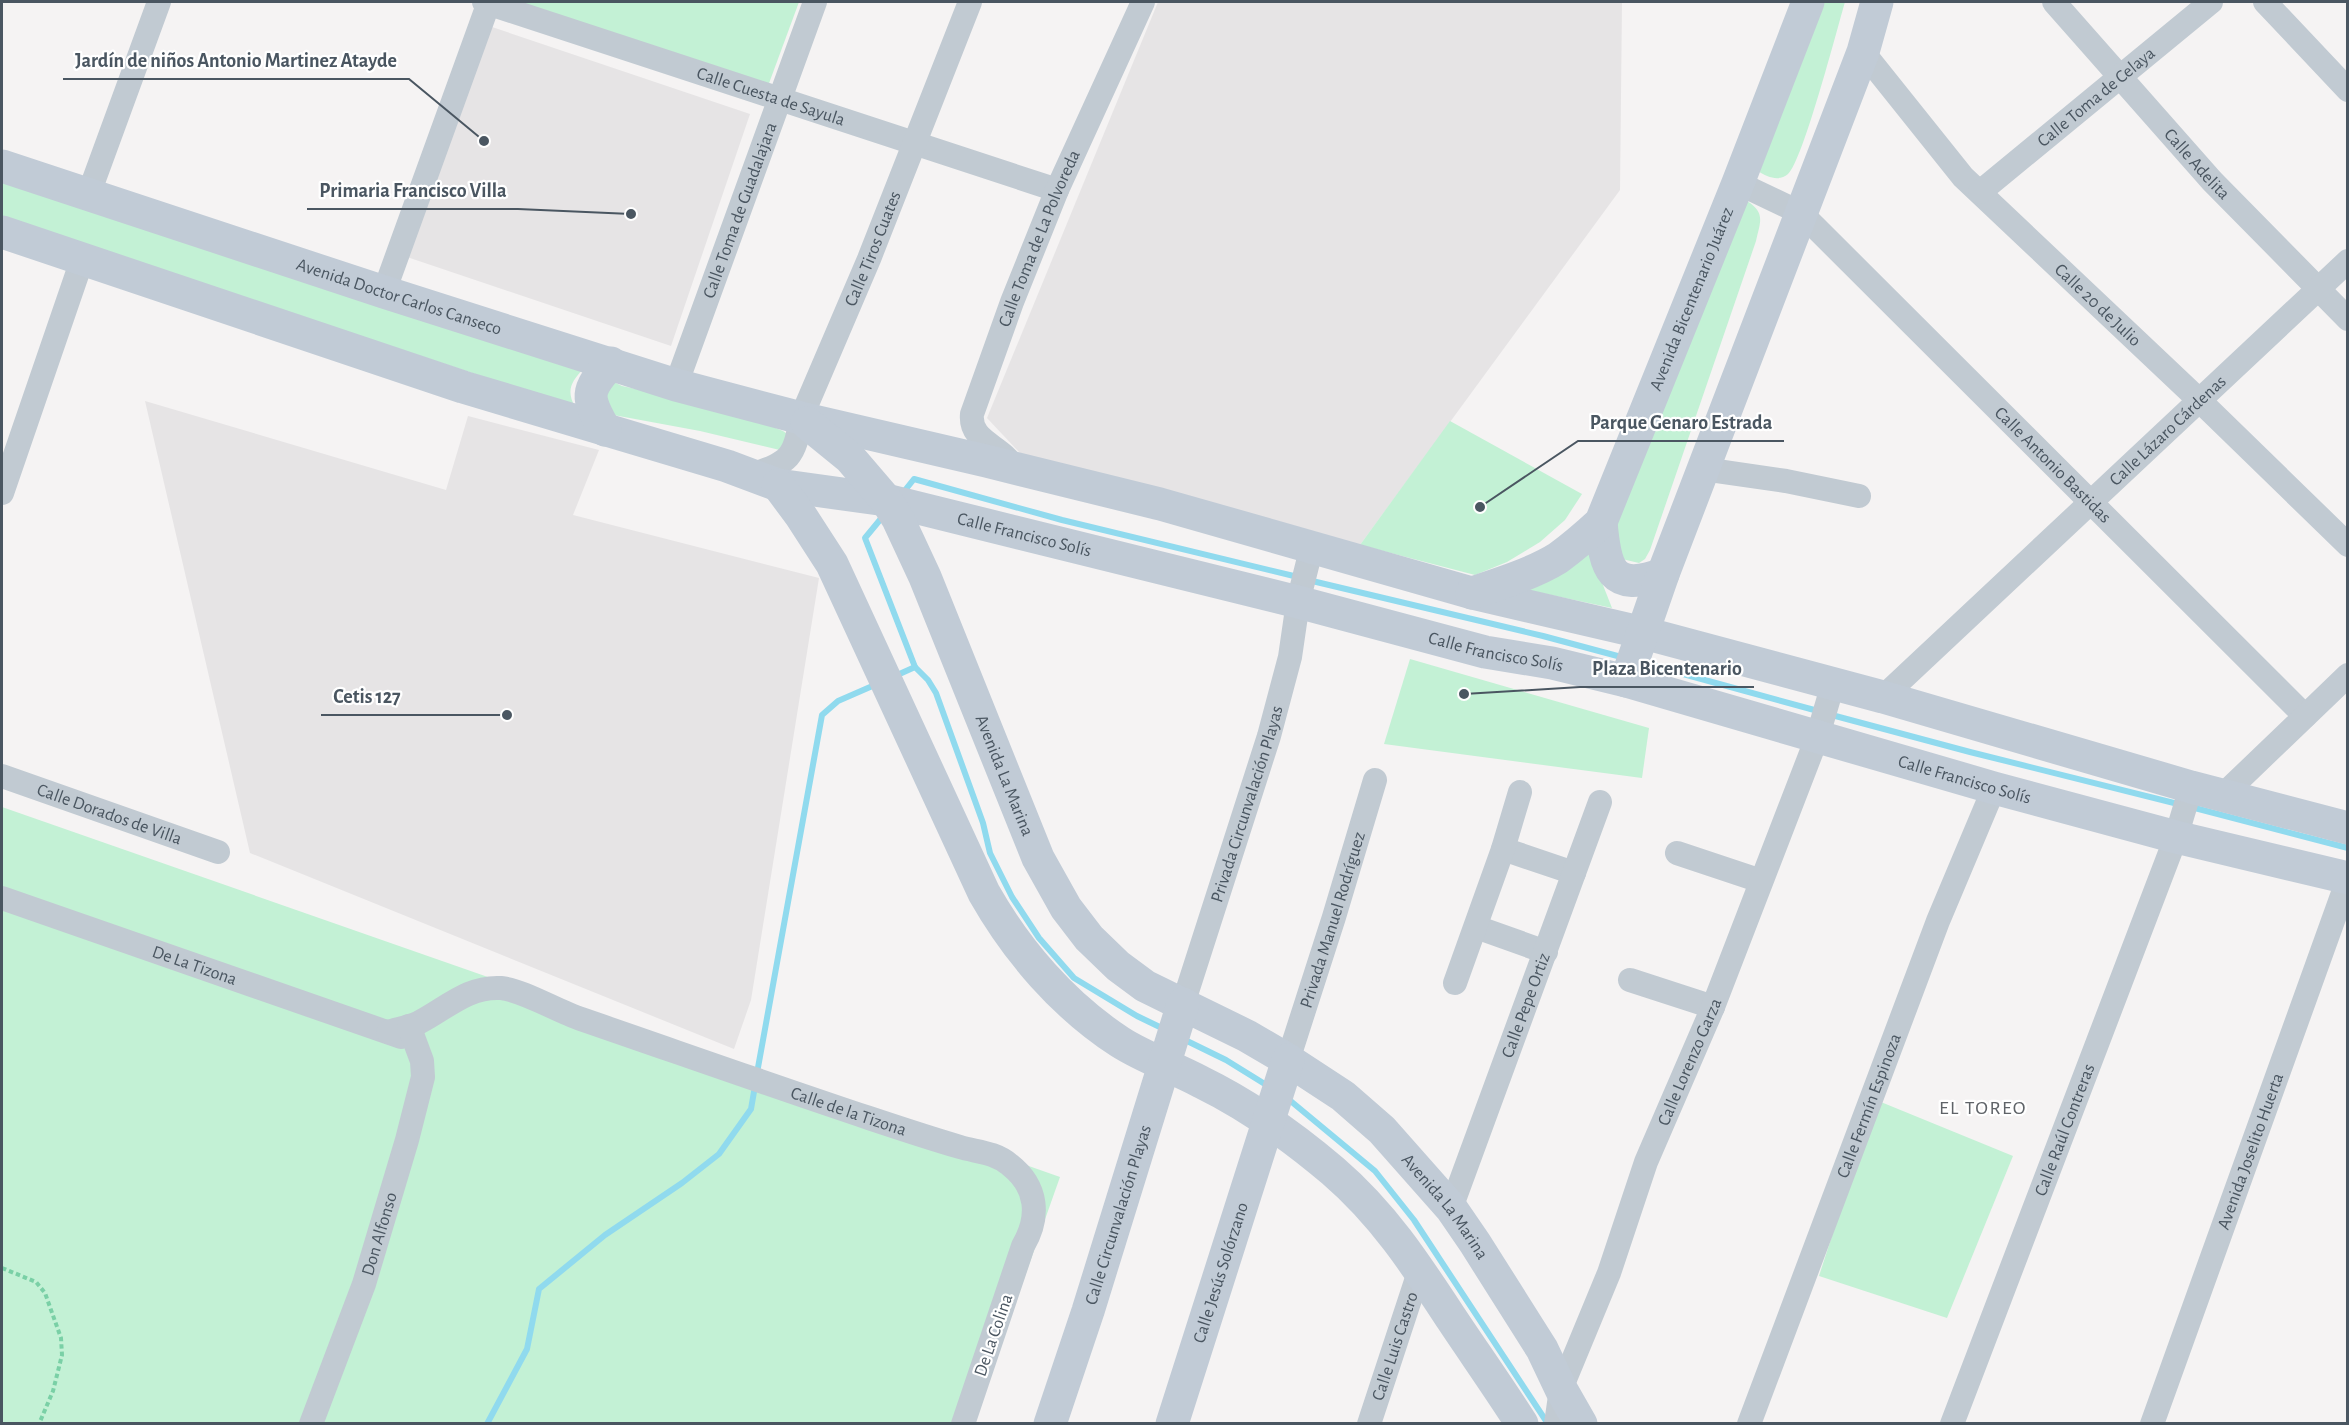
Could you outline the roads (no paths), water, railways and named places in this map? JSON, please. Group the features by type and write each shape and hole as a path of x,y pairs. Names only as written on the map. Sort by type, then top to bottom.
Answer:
{"main road":[{"name":"Avenida Bicentenario Juárez","path":"1472,593 1511,580 1556,559 1580,542 1601,522 1738,183 1808,2"},
{"path":"1626,681 1663,574 1863,52 1878,2"},
{"name":"Avenida Doctor Carlos Canseco","path":"2,166 88,196 676,385 801,418"},
{"path":"2,232 463,387 765,480 818,540 840,580 962,848 1002,925 1051,985 1093,1022 1121,1043 1244,1105 1332,1170 1368,1203 1420,1269 1522,1424"},
{"path":"605,430 594,410 590,396 593,384 611,363"},
{"path":"801,418 1160,504 1472,593 1644,633 1883,697 2191,787 2348,828"},
{"name":"Avenida La Marina","path":"801,418 850,458 894,502 898,519 925,577 1038,858 1066,908 1089,938 1118,966 1145,986 1247,1036 1288,1060 1343,1096 1382,1130 1450,1208 1475,1243 1542,1348 1561,1389 1581,1424"},
{"name":"Calle Francisco Solís","path":"765,480 894,502 1298,602 1485,652 1552,663 1626,681 1994,788 2176,837 2348,879"},
{"path":"1601,522 1605,555 1610,568 1618,577 1642,582 1663,574"},
{"name":"Calle Circunvalación Playas","path":"1050,1424 1091,1301 1183,1004"},
{"path":"1268,1123 1288,1060"},
{"name":"Calle Jesús Solórzano","path":"1172,1424 1268,1123"}],"street":[{"path":"88,196 159,2"},
{"path":"384,292 487,2"},
{"name":"Calle Cuesta de Sayula","path":"487,2 1057,190"},
{"name":"Calle Toma de Guadalajara","path":"676,385 815,2"},
{"name":"Calle Tiros Cuates","path":"765,480 790,456 797,444 801,418 869,259 970,2"},
{"name":"Calle Toma de La Polvoreda","path":"1000,464 1008,456 978,435 971,424 972,414 1012,302 1057,190 1143,2"},
{"name":"Calle Adelita","path":"2054,2 2212,181 2348,319"},
{"name":"Calle Toma de Celaya","path":"1980,192 2211,2"},
{"path":"2265,2 2348,90"},
{"name":"Calle 20 de Julio","path":"1863,52 1963,177 2199,400 2348,545"},
{"name":"Calle Antonio Bastidas","path":"1738,183 1801,213 2306,716"},
{"path":"2,493 82,260"},
{"name":"Calle Lázaro Cárdenas","path":"1883,697 2348,261"},
{"path":"1703,469 1786,481 1859,496"},
{"name":"Privada Circunvalación Playas","path":"1183,1004 1269,736 1290,657 1298,602 1312,546"},
{"path":"2223,795 2348,675"},
{"name":"Calle Lorenzo Garza","path":"1561,1389 1609,1273 1646,1162 1713,1007 1818,735 1833,684"},
{"name":"Calle Dorados de Villa","path":"2,776 218,852"},
{"name":"Privada Manuel Rodríguez","path":"1288,1060 1375,780"},
{"name":"Calle Raúl Contreras","path":"1952,1424 2176,837 2191,787"},
{"name":"Calle Fermín Espinoza","path":"1749,1424 1938,921 1994,788"},
{"path":"1455,983 1503,849 1520,792"},
{"name":"Calle Pepe Ortiz","path":"1450,1208 1600,802"},
{"path":"1503,849 1574,873"},
{"path":"1677,853 1761,881"},
{"name":"Avenida Joselito Huerta","path":"2152,1424 2348,879"},
{"name":"De La Tizona","path":"2,897 404,1032"},
{"path":"1476,927 1546,952"},
{"path":"1630,980 1713,1007"},
{"name":"Calle de la Tizona","path":"404,1032 481,1005 536,1001 573,1017 962,1148 1010,1182 1018,1196 1022,1212 1023,1246"},
{"name":"Don Alfonso","path":"311,1424 364,1284 407,1140 424,1069 404,1032"},
{"name":"De La Colina","path":"963,1424 1023,1246"},
{"name":"Calle Luis Castro","path":"1369,1424 1420,1269"},
{"path":"1556,1424 1561,1389"}],"waterway":[{"path":"902,494 914,479 1062,520 1298,577"},
{"path":"884,515 865,538 915,667"},
{"path":"1308,580 1625,658"},
{"path":"1643,663 1818,711"},
{"path":"895,676 915,667 928,680 936,693 983,823 990,853 1012,897 1039,938 1074,978 1137,1016 1166,1030"},
{"path":"757,1073 822,715 838,701 877,684"},
{"path":"1828,714 2182,805"},
{"path":"2191,807 2348,848"},
{"path":"1183,1039 1226,1060 1268,1086"},
{"path":"487,1424 527,1349 539,1289 605,1235 682,1183 719,1154 751,1109 755,1086"},
{"path":"1287,1098 1375,1171 1414,1220 1548,1424"}],"place":[{"name":"Jardín de niños Antonio Martinez Atayde","path":"484,141"},
{"name":"Primaria Francisco Villa","path":"631,214"},
{"name":"Parque Genaro Estrada","path":"1480,507"},
{"name":"Plaza Bicentenario","path":"1464,694"},
{"name":"Cetis 127","path":"507,715"}],"district":[{"name":"EL TOREO","path":"1983,1107"}]}
